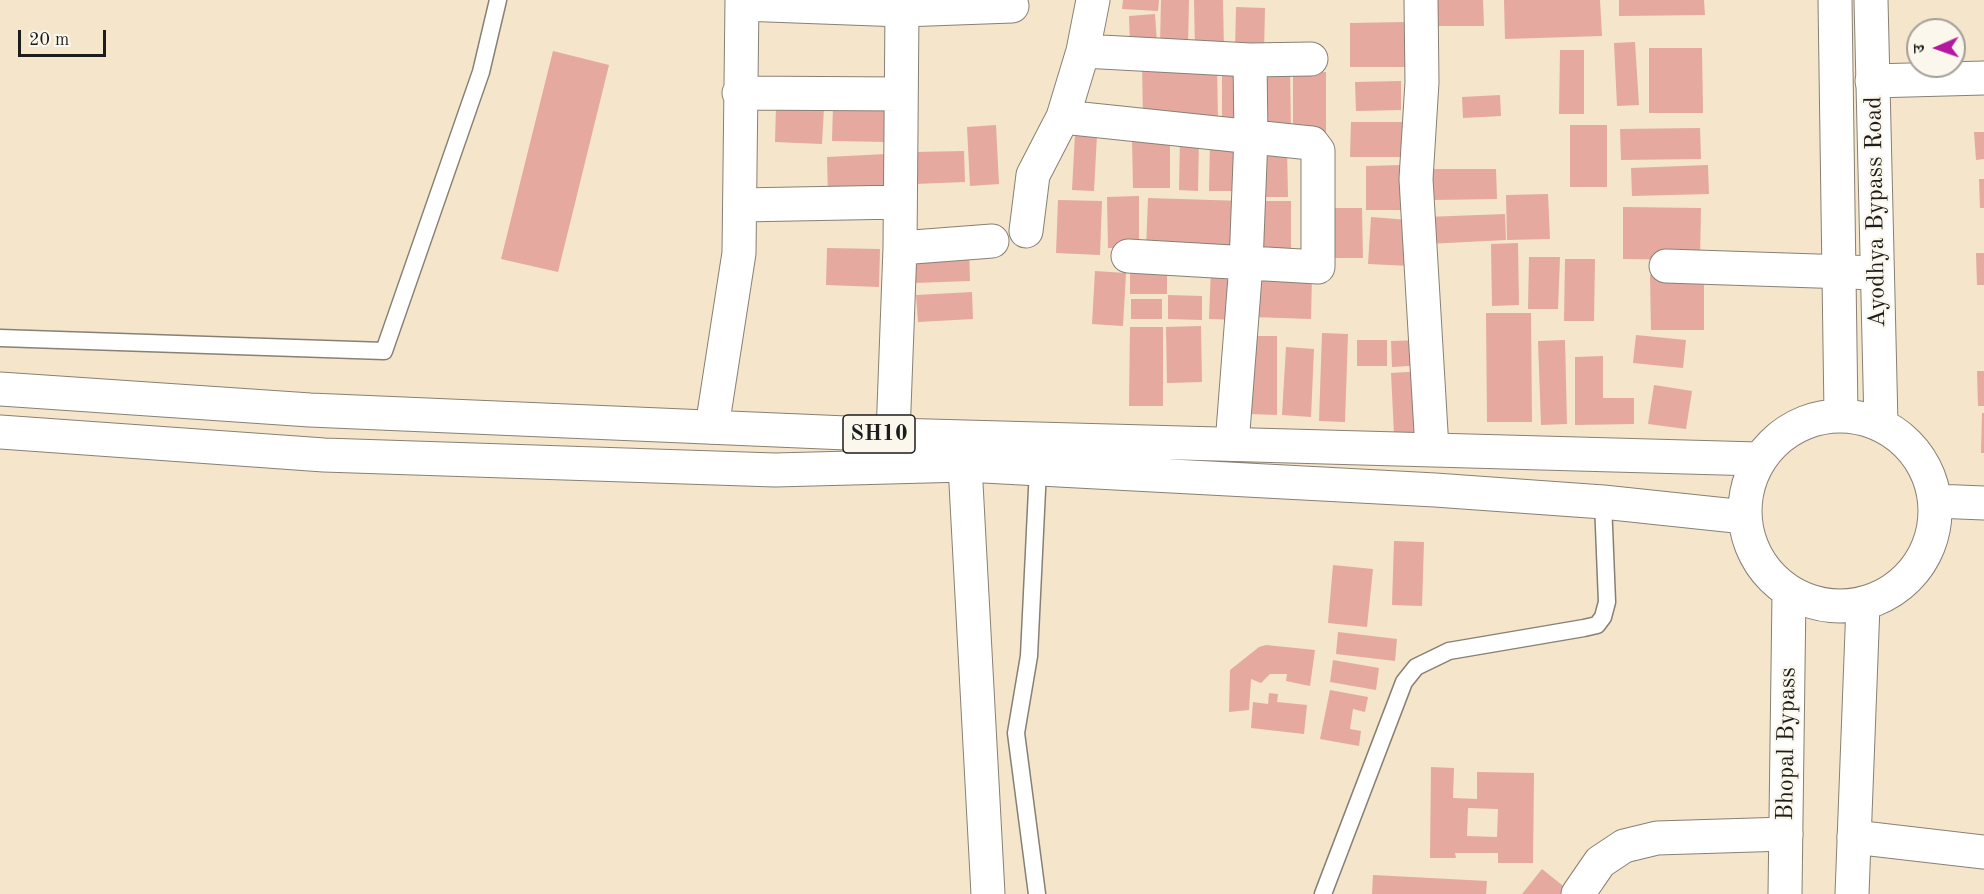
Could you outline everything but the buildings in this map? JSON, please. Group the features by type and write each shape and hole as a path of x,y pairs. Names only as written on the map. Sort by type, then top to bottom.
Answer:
{"main road":[{"path":"1026,231 1034,175 1063,117 1083,51 1093,0"},
{"path":"1421,0 1422,82 1416,179 1432,449"},
{"name":"Ayodhya Bypass Road","path":"1835,0 1841,414"},
{"name":"Ayodhya Bypass Road","path":"1871,0 1881,424"},
{"path":"712,427 740,253 739,93 742,2 902,10 1012,6"},
{"path":"894,435 900,248 902,10"},
{"path":"1083,51 1250,60 1311,59"},
{"path":"1232,444 1246,264 1251,136 1250,60"},
{"path":"1872,81 1984,78"},
{"path":"739,93 901,94"},
{"path":"1063,117 1312,143 1318,150 1318,267 1128,256"},
{"path":"741,205 900,202"},
{"path":"900,248 993,240"},
{"path":"1666,266 1877,273"},
{"name":"SH10","path":"0,389 310,410 894,435 1758,459"},
{"path":"1841,414 1881,424 1918,455 1935,501 1929,546 1903,584 1863,605 1825,607 1789,594 1754,556 1745,516 1758,459 1793,426 1841,414"},
{"name":"SH10","path":"0,432 324,455 775,470 965,465 1435,490 1603,502 1745,516"},
{"path":"965,465 988,894"},
{"path":"1935,501 1984,504"},
{"name":"Bhopal Bypass","path":"1785,894 1789,594"},
{"path":"1852,894 1863,605"},
{"path":"1578,894 1600,862 1624,846 1657,838 1786,834"},
{"path":"1854,837 1984,852"}],"lane":[{"path":"0,338 384,351 481,72 498,0"},
{"path":"1037,894 1016,733 1029,656 1038,469"},
{"path":"1323,894 1400,692 1416,667 1449,651 1584,628 1597,625 1603,617 1606,602 1603,502"}]}
